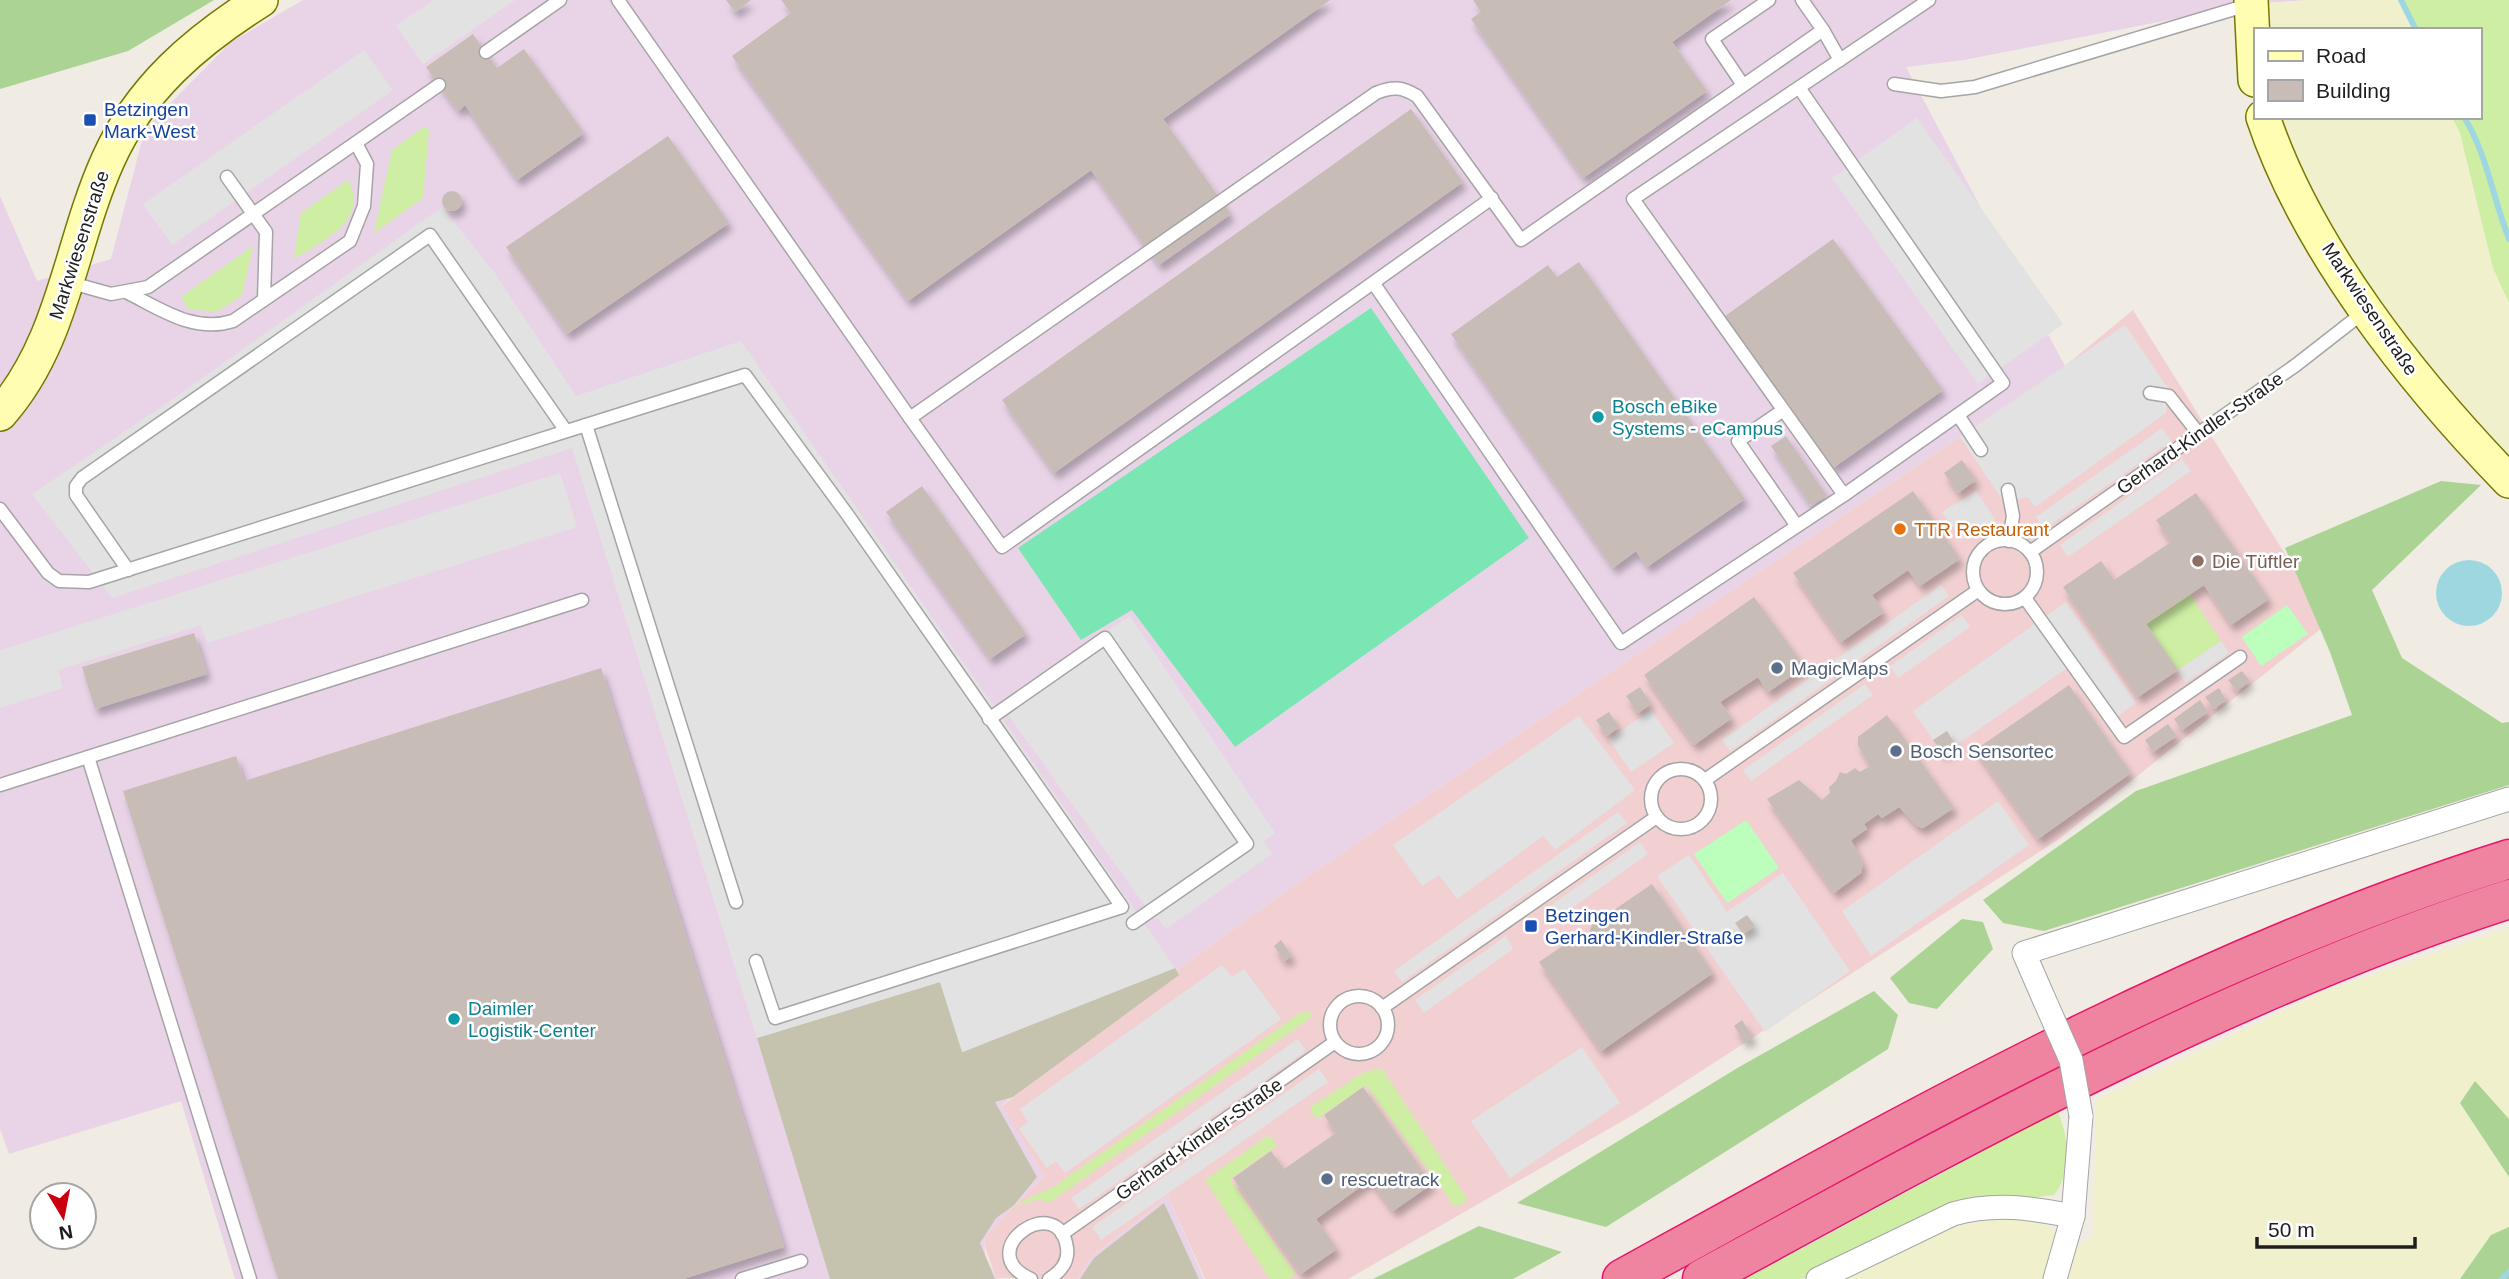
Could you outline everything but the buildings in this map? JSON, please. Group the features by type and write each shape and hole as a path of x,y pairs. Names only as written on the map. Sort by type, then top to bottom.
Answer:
{"highway":[{"path":"1622,1279 1998,1074 2195,979 2306,930 2509,859"},
{"path":"1702,1279 2024,1106 2189,1026 2344,958 2509,899"}],"street":[{"name":"Markwiesenstraße","path":"0,414 38,359 68,282 108,160 146,97 188,52 261,0"},
{"path":"2251,2 2254,60"},
{"name":"Markwiesenstraße","path":"2264,119 2292,188 2367,310 2436,403 2509,481"},
{"path":"2054,1279 2067,1246 2073,1216 2081,1116 2071,1060 2024,953 2509,799"},
{"path":"1818,1279 1954,1214 1974,1208 2021,1206 2073,1216"}],"lane":[{"path":"486,52 560,0"},
{"path":"618,0 1002,547 1492,198"},
{"path":"1743,85 1712,39 1769,0"},
{"path":"1802,0 1840,60"},
{"path":"1844,495 1633,200 1928,0"},
{"path":"1895,84 1941,91 1975,87 2251,2"},
{"path":"910,418 1376,93 1390,87 1404,88 1417,96 1521,240 1823,30"},
{"path":"68,282 111,295 148,287 439,85"},
{"path":"1374,284 1621,643 1844,495 2003,383 1800,89"},
{"path":"128,293 192,324 205,326 233,321 350,241 364,206 367,164 356,143"},
{"path":"227,177 266,232 264,299"},
{"path":"128,570 76,495 76,486 82,478 430,235 566,431"},
{"name":"Gerhard-Kindler-Straße","path":"2030,552 2199,434 2367,310"},
{"path":"0,509 48,573 59,580 89,582 745,375 847,514 1122,907 775,1018 756,961"},
{"path":"2150,393 2169,396 2199,434"},
{"path":"1782,411 1738,441 1797,526"},
{"path":"1958,415 1981,450"},
{"path":"586,425 736,902"},
{"path":"2008,490 2013,516 2009,541"},
{"path":"2009,541 2030,552 2037,575 2033,587 2025,597 2008,605 1990,601 1977,591 1972,574 1975,560 1983,549 1995,542 2009,541"},
{"path":"1705,780 1977,591"},
{"path":"2025,597 2124,737 2240,657"},
{"path":"0,785 582,600"},
{"path":"989,719 1105,638 1247,844 1133,922"},
{"path":"88,757 250,1279"},
{"path":"1690,770 1705,780 1711,797 1710,808 1704,819 1695,826 1683,830 1671,828 1655,817 1650,802 1652,790 1667,772 1690,770"},
{"path":"1382,1008 1655,817"},
{"path":"1353,997 1367,998 1382,1008 1388,1028 1382,1043 1375,1049 1352,1053 1335,1042 1331,1033 1331,1018 1341,1002 1353,997"},
{"name":"Gerhard-Kindler-Straße","path":"1062,1234 1335,1042"},
{"path":"1031,1279 1021,1275 1013,1264 1010,1250 1014,1237 1024,1227 1037,1223 1051,1226 1062,1234 1068,1247 1067,1260 1060,1272 1049,1279"},
{"path":"742,1279 800,1261"}],"shaded area":[{"path":"303,0 2308,0 2251,4 1964,60 1906,67 2065,366 1289,889 1184,965 1002,1105 1044,1176 989,1232 984,1244 986,1257 997,1279 235,1279 181,1101 9,1154 0,1129 0,196 37,281 111,259 145,129 231,42"},
{"path":"433,0 515,0 423,64 396,26"},
{"path":"364,50 393,90 172,245 143,204"},
{"path":"1917,118 2063,324 1978,384 1832,178"},
{"path":"442,207 494,272 576,396 741,341 1175,968 962,1052 940,982 757,1038 572,448 112,598 32,494 173,399"},
{"path":"2133,310 2328,623 2059,839 1638,1112 1348,1279 1205,1279 1168,1196 1090,1258 1078,1279 996,1278 984,1244 989,1232 1044,1176 1002,1106 1184,965 1289,889 2065,366"},
{"path":"2125,325 2169,390 2166,413 2035,507 2027,497 2004,502 1960,437"},
{"path":"2162,428 2171,441 2044,529 2036,517"},
{"path":"2182,459 2191,471 2068,557 2060,545"},
{"path":"560,473 577,527 207,643 201,625 58,670 63,688 0,708 0,650"},
{"path":"1976,491 1995,519 1962,540 1942,512"},
{"path":"1941,585 1949,596 1730,751 1722,740"},
{"path":"2066,602 2136,703 2115,718 2076,662 1943,754 1913,711"},
{"path":"1962,615 1970,627 1898,678 1890,666"},
{"path":"1130,616 1275,833 1264,841 1272,854 1166,929 1158,918 1155,920 999,702"},
{"path":"2221,641 2229,653 2185,683 2178,670"},
{"path":"1865,684 1873,695 1751,781 1743,770"},
{"path":"1651,710 1674,743 1631,772 1609,739"},
{"path":"1579,716 1635,790 1555,850 1543,836 1457,899 1439,875 1422,886 1393,845"},
{"path":"1998,801 2029,845 1871,956 1842,911"},
{"path":"1618,812 1627,823 1402,982 1394,971"},
{"path":"1640,842 1648,854 1558,918 1550,906"},
{"path":"1689,855 1727,912 1783,873 1850,971 1765,1032 1657,876"},
{"path":"1506,936 1513,949 1424,1013 1415,1000"},
{"path":"1222,965 1232,977 1244,969 1281,1019 1065,1173 1056,1161 1047,1168 1019,1129 1028,1122 1020,1109"},
{"path":"1175,968 1179,975 1013,1097 995,1102 1037,1177 1013,1206 996,1218 980,1243 995,1279 830,1279 757,1038 940,982 963,1052"},
{"path":"1298,1039 1306,1051 1079,1209 1071,1198"},
{"path":"1582,1047 1620,1103 1510,1178 1471,1121"},
{"path":"1319,1069 1328,1082 1101,1240 1093,1228 1095,1225"},
{"path":"1168,1196 1204,1279 1199,1279 1164,1204 1084,1279 1078,1279 1090,1258"},
{"path":"1164,1203 1199,1279 1080,1279 1094,1258"}],"green space":[{"path":"0,0 214,0 128,51 0,89"},
{"path":"2308,0 2401,0 2415,28 2255,28 2251,4"},
{"path":"2401,0 2509,0 2509,303 2493,268 2460,133 2453,119 2481,119 2481,28 2415,28"},
{"path":"2264,119 2453,119 2460,133 2493,268 2509,303 2509,481 2436,403"},
{"path":"425,126 429,131 423,198 374,233 392,150"},
{"path":"348,180 353,194 353,206 342,226 300,256 294,257 301,213"},
{"path":"253,246 242,295 217,312 189,309 181,297"},
{"path":"1371,308 1529,538 1235,747 1132,610 1081,640 1018,548"},
{"path":"2441,481 2481,485 2372,590 2402,658 2502,723 2509,722 2509,785 2044,931 2003,923 1983,900 2136,791 2352,715 2330,652 2285,548"},
{"path":"2190,594 2221,641 2178,670 2146,624"},
{"path":"2287,605 2308,634 2261,666 2242,637"},
{"path":"1746,820 1779,868 1727,903 1694,854"},
{"path":"1962,919 1983,922 1993,949 1937,1009 1909,1003 1890,978"},
{"path":"2509,928 2509,1119 2475,1082 2460,1103 2509,1177 2509,1227 2491,1235 2460,1279 2065,1279 2077,1246 2093,1237 2096,1100 2327,990"},
{"path":"1874,991 1898,1015 1888,1049 1606,1227 1517,1203 1739,1067"},
{"path":"1312,1012 1309,1019 1049,1203 1041,1199 1013,1206 1055,1186 1300,1013"},
{"path":"1375,1069 1383,1070 1468,1200 1455,1207 1366,1085 1317,1119 1309,1108 1361,1074"},
{"path":"2475,1081 2509,1119 2509,1177 2460,1103"},
{"path":"2058,1111 2068,1154 2065,1175 2054,1195 1952,1207 1802,1279 1745,1279"},
{"path":"1269,1135 1277,1146 1230,1179 1296,1275 1289,1279 1270,1279 1205,1180"},
{"path":"1990,1213 2033,1219 2048,1226 2055,1235 2056,1246 2045,1279 1837,1279 1961,1222"},
{"path":"1479,1226 1562,1252 1513,1279 1373,1279"},
{"path":"2509,1227 2509,1279 2460,1279 2491,1235"}],"water":[{"path":"2462,560 2476,560 2488,565 2497,574 2502,593 2500,606 2493,617 2476,626 2462,626 2450,621 2441,612 2436,600 2436,586 2441,574 2450,565"}],"waterway":[{"path":"2401,0 2415,28"},
{"path":"2465,119 2484,161 2509,239"},
{"path":"2502,1279 2509,1272"}],"place":[{"name":"Betzingen Mark-West","path":"90,120"},
{"name":"Bosch eBike Systems - eCampus","path":"1598,417"},
{"name":"TTR Restaurant","path":"1900,529"},
{"name":"Die Tüftler","path":"2198,561"},
{"name":"MagicMaps","path":"1777,668"},
{"name":"Bosch Sensortec","path":"1896,751"},
{"name":"Betzingen Gerhard-Kindler-Straße","path":"1531,926"},
{"name":"Daimler Logistik-Center","path":"454,1019"},
{"name":"rescuetrack","path":"1327,1179"}]}
